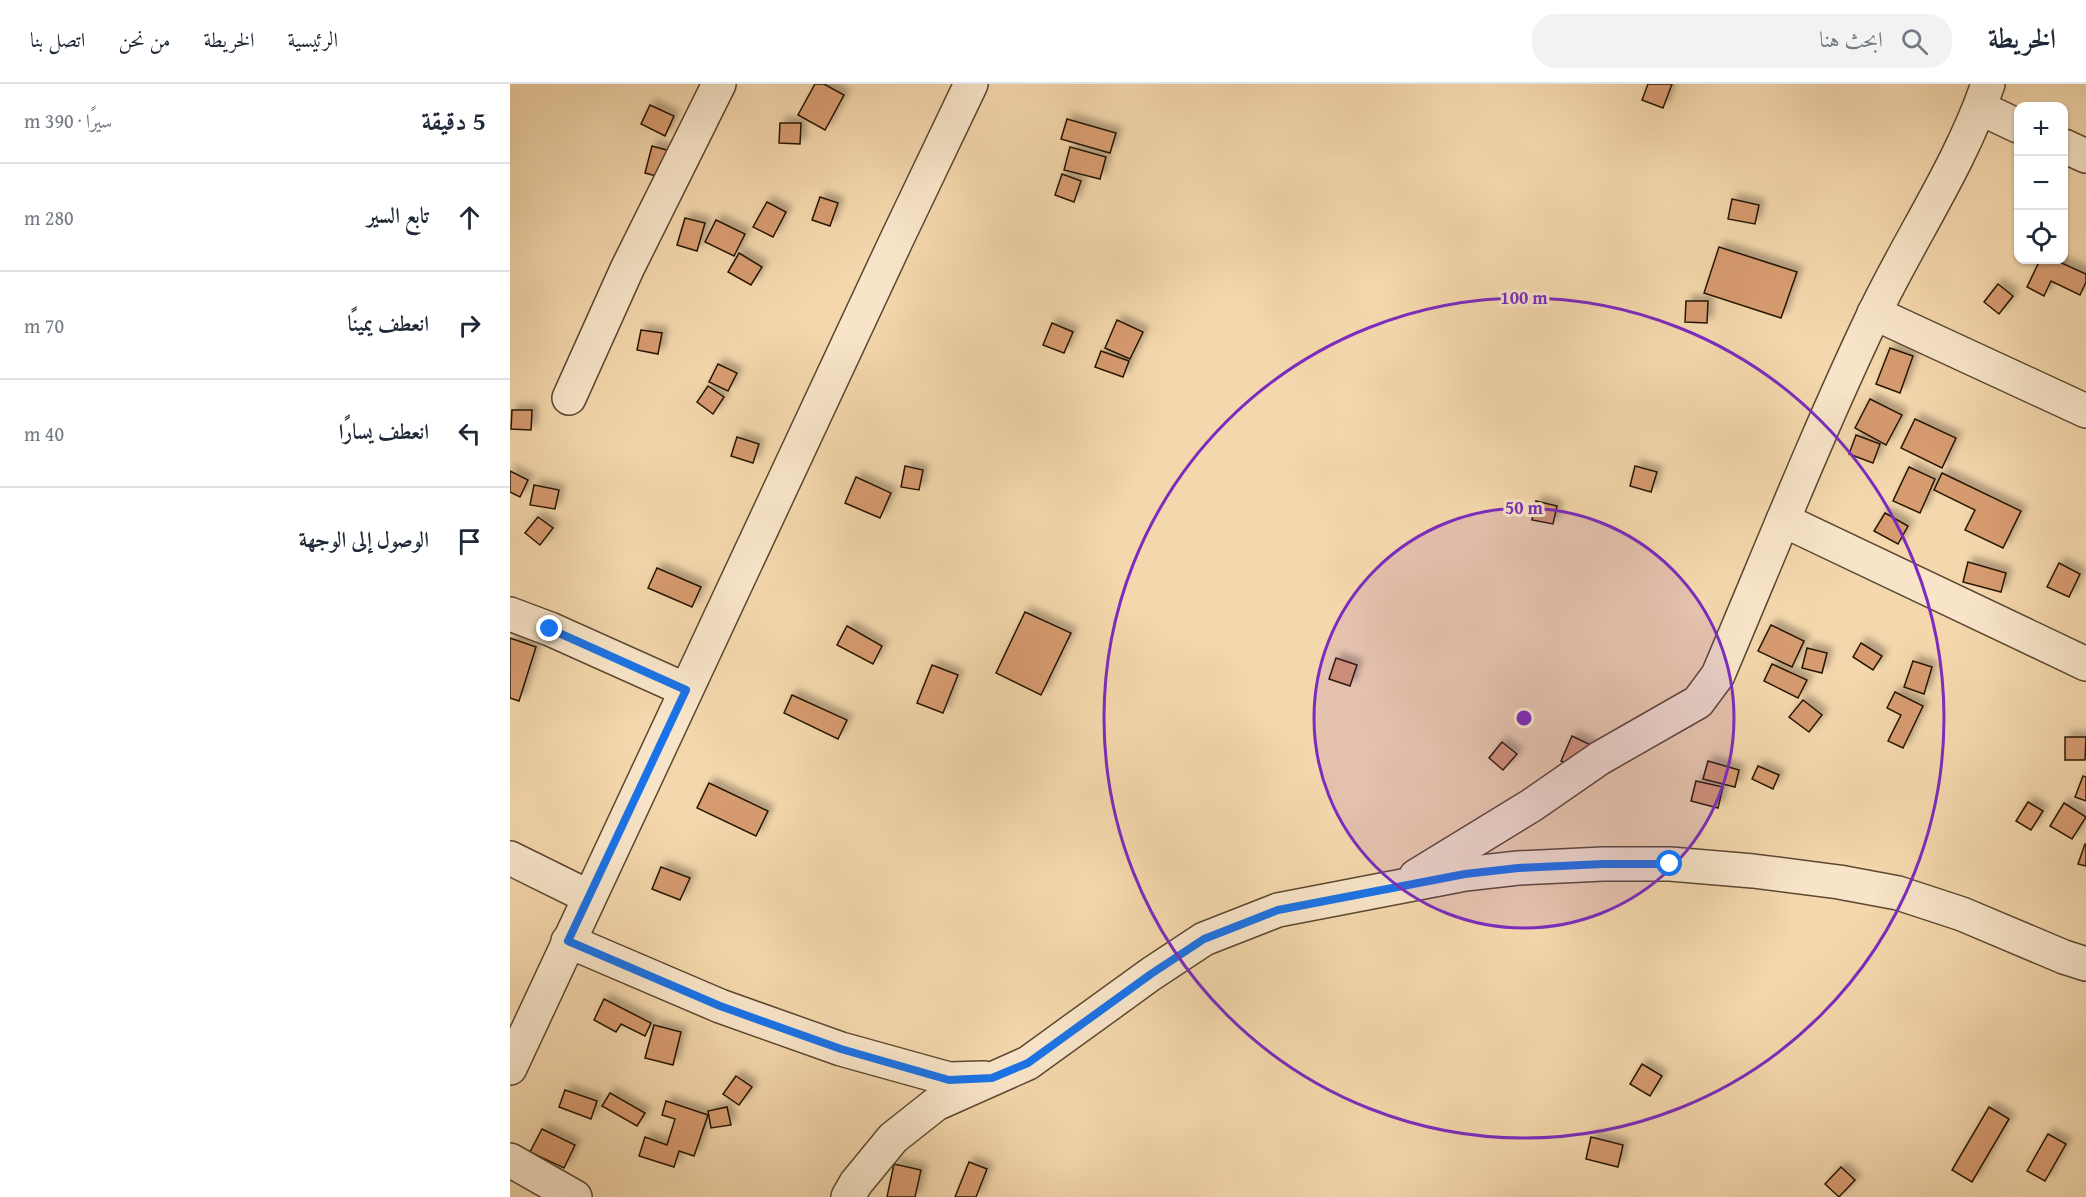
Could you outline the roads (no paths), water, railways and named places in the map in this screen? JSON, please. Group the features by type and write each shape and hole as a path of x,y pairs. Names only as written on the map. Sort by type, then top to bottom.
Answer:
{"street":[{"path":"569,398 627,269 719,84"},
{"path":"510,1068 971,84"},
{"path":"1396,888 1533,805 1600,758 1698,702 1718,675 1818,435 1875,314 1967,138 1984,96 2014,122"},
{"path":"2068,148 2086,156"},
{"path":"1875,314 2086,411"},
{"path":"1783,520 2086,664"},
{"path":"510,614 550,629 686,690"},
{"path":"510,858 589,897"},
{"path":"848,1197 856,1183 893,1138 936,1104 1028,1063 1151,974 1204,939 1278,910 1465,874 1539,867 1670,864 1753,871 1839,882 1898,893 1962,914 2086,964"},
{"path":"568,941 720,1006 841,1049 949,1080 992,1078"},
{"path":"510,1160 575,1197"}]}
